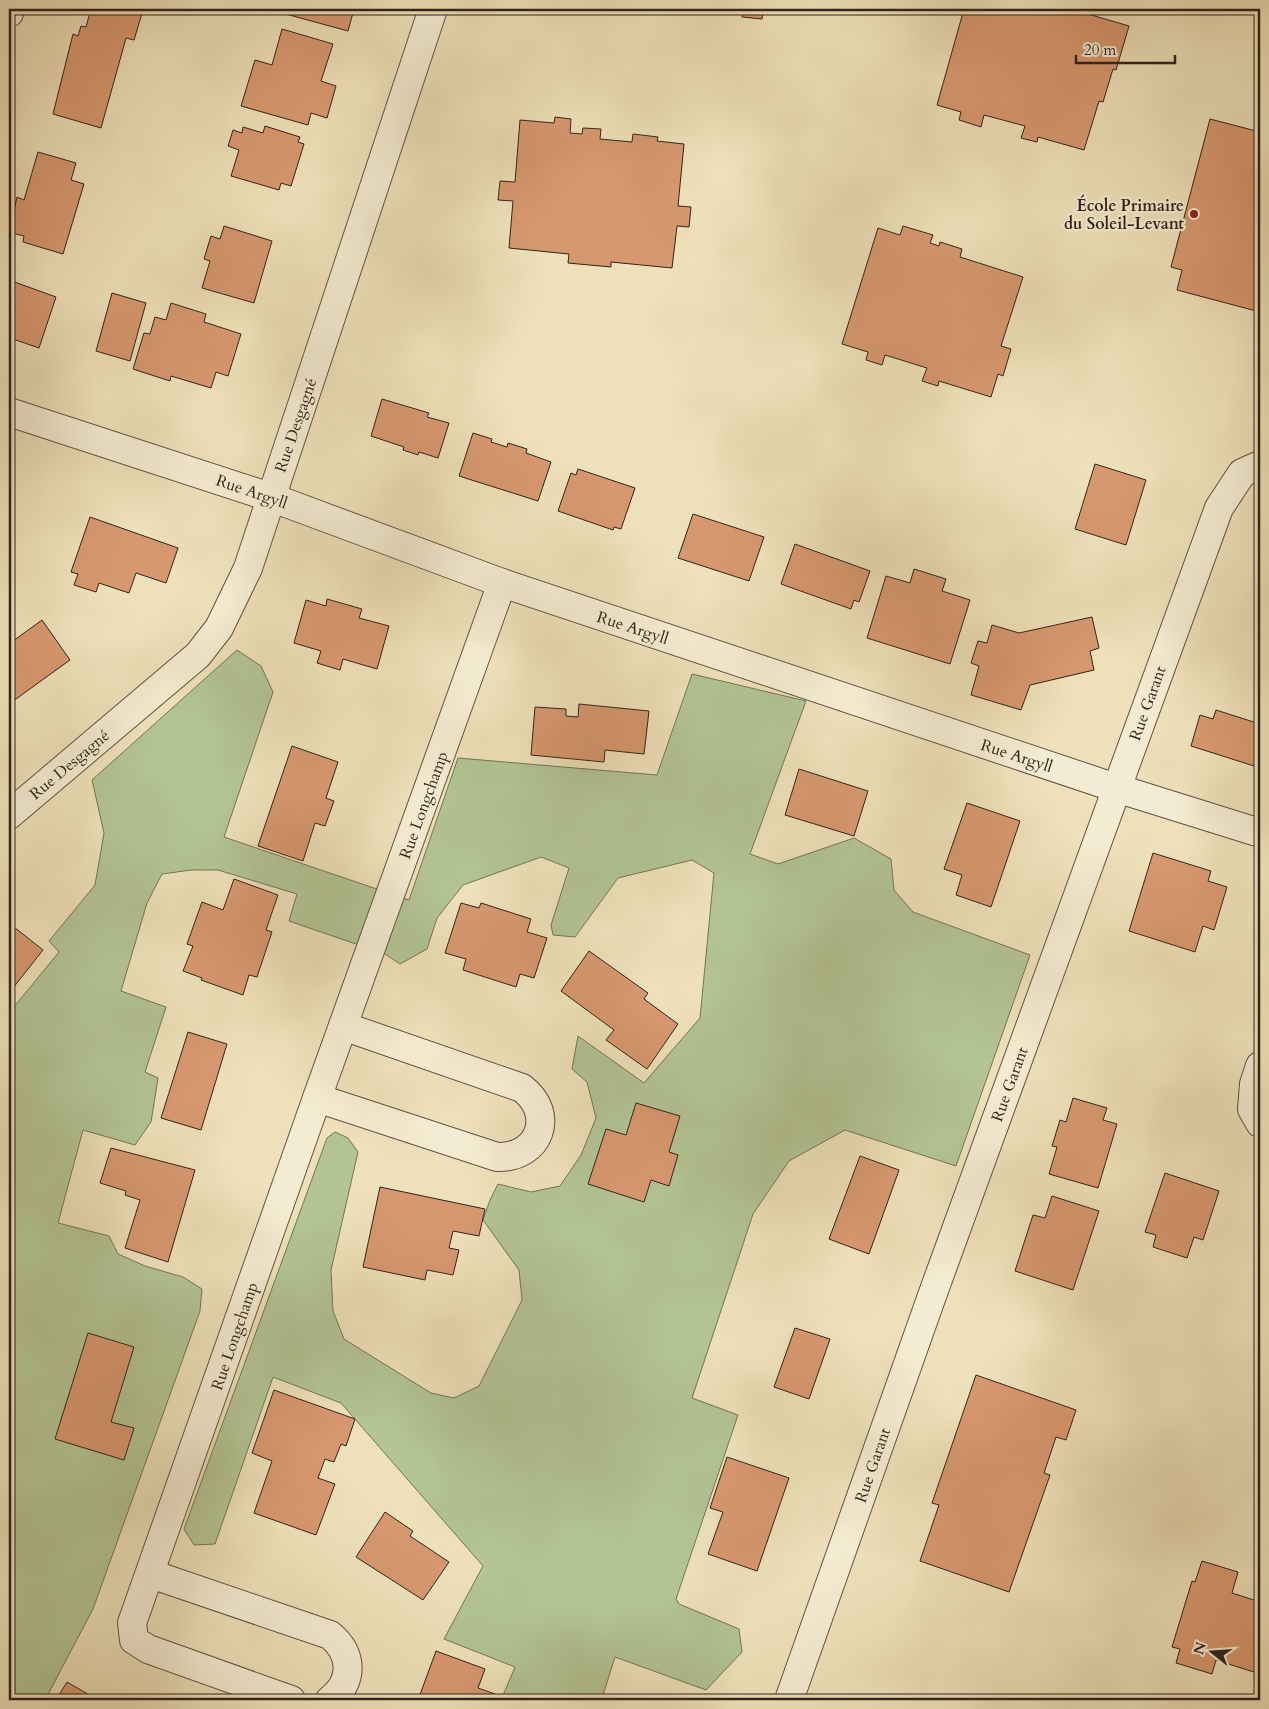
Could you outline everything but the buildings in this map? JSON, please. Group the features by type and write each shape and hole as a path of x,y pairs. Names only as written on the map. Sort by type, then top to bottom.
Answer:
{"street":[{"path":"9,13 10,9"},
{"name":"Rue Desgagné","path":"9,815 198,655 219,628 248,568 270,497 434,9"},
{"name":"Rue Argyll","path":"9,412 270,497 502,583 1116,788 1260,833"},
{"name":"Rue Garant","path":"789,1700 933,1293 1219,508 1251,469"},
{"name":"Rue Longchamp","path":"291,1700 148,1649 134,1640 132,1623 317,1098 502,583"},
{"path":"317,1098 497,1157 510,1158 521,1154 531,1146 538,1135 541,1124 538,1108 530,1094 522,1088 343,1026"},
{"path":"1260,1066 1254,1084 1252,1109 1260,1123"},
{"path":"150,1574 330,1636 344,1651 348,1661 346,1683 339,1693 330,1700"}],"green space":[{"path":"237,650 261,666 273,692 224,837 409,900 458,758 657,775 692,674 806,701 750,854 778,864 854,838 891,859 894,890 913,912 1030,955 956,1166 845,1130 789,1161 753,1214 692,1398 738,1415 676,1599 679,1604 739,1629 742,1652 706,1690 615,1657 603,1695 605,1700 501,1700 515,1667 444,1639 483,1566 341,1403 273,1377 215,1544 194,1545 184,1529 327,1138 335,1132 348,1138 358,1152 331,1270 333,1311 344,1339 431,1393 454,1398 479,1386 522,1300 519,1270 483,1220 498,1184 531,1192 560,1186 581,1155 596,1118 587,1082 572,1069 578,1036 644,1083 700,1018 714,873 692,860 618,878 575,937 553,935 551,925 569,868 541,857 463,885 437,918 427,949 400,964 385,954 289,921 297,894 218,870 191,870 162,874 147,903 121,991 166,1007 145,1072 158,1078 151,1122 135,1145 83,1130 58,1223 109,1236 118,1254 145,1266 183,1277 202,1289 200,1311 93,1609 45,1700 9,1700 9,1148 11,1144 9,1013 59,952 49,941 95,885 104,833 92,780"}],"place":[{"name":"École Primaire du Soleil-Levant","path":"1194,214"}]}
